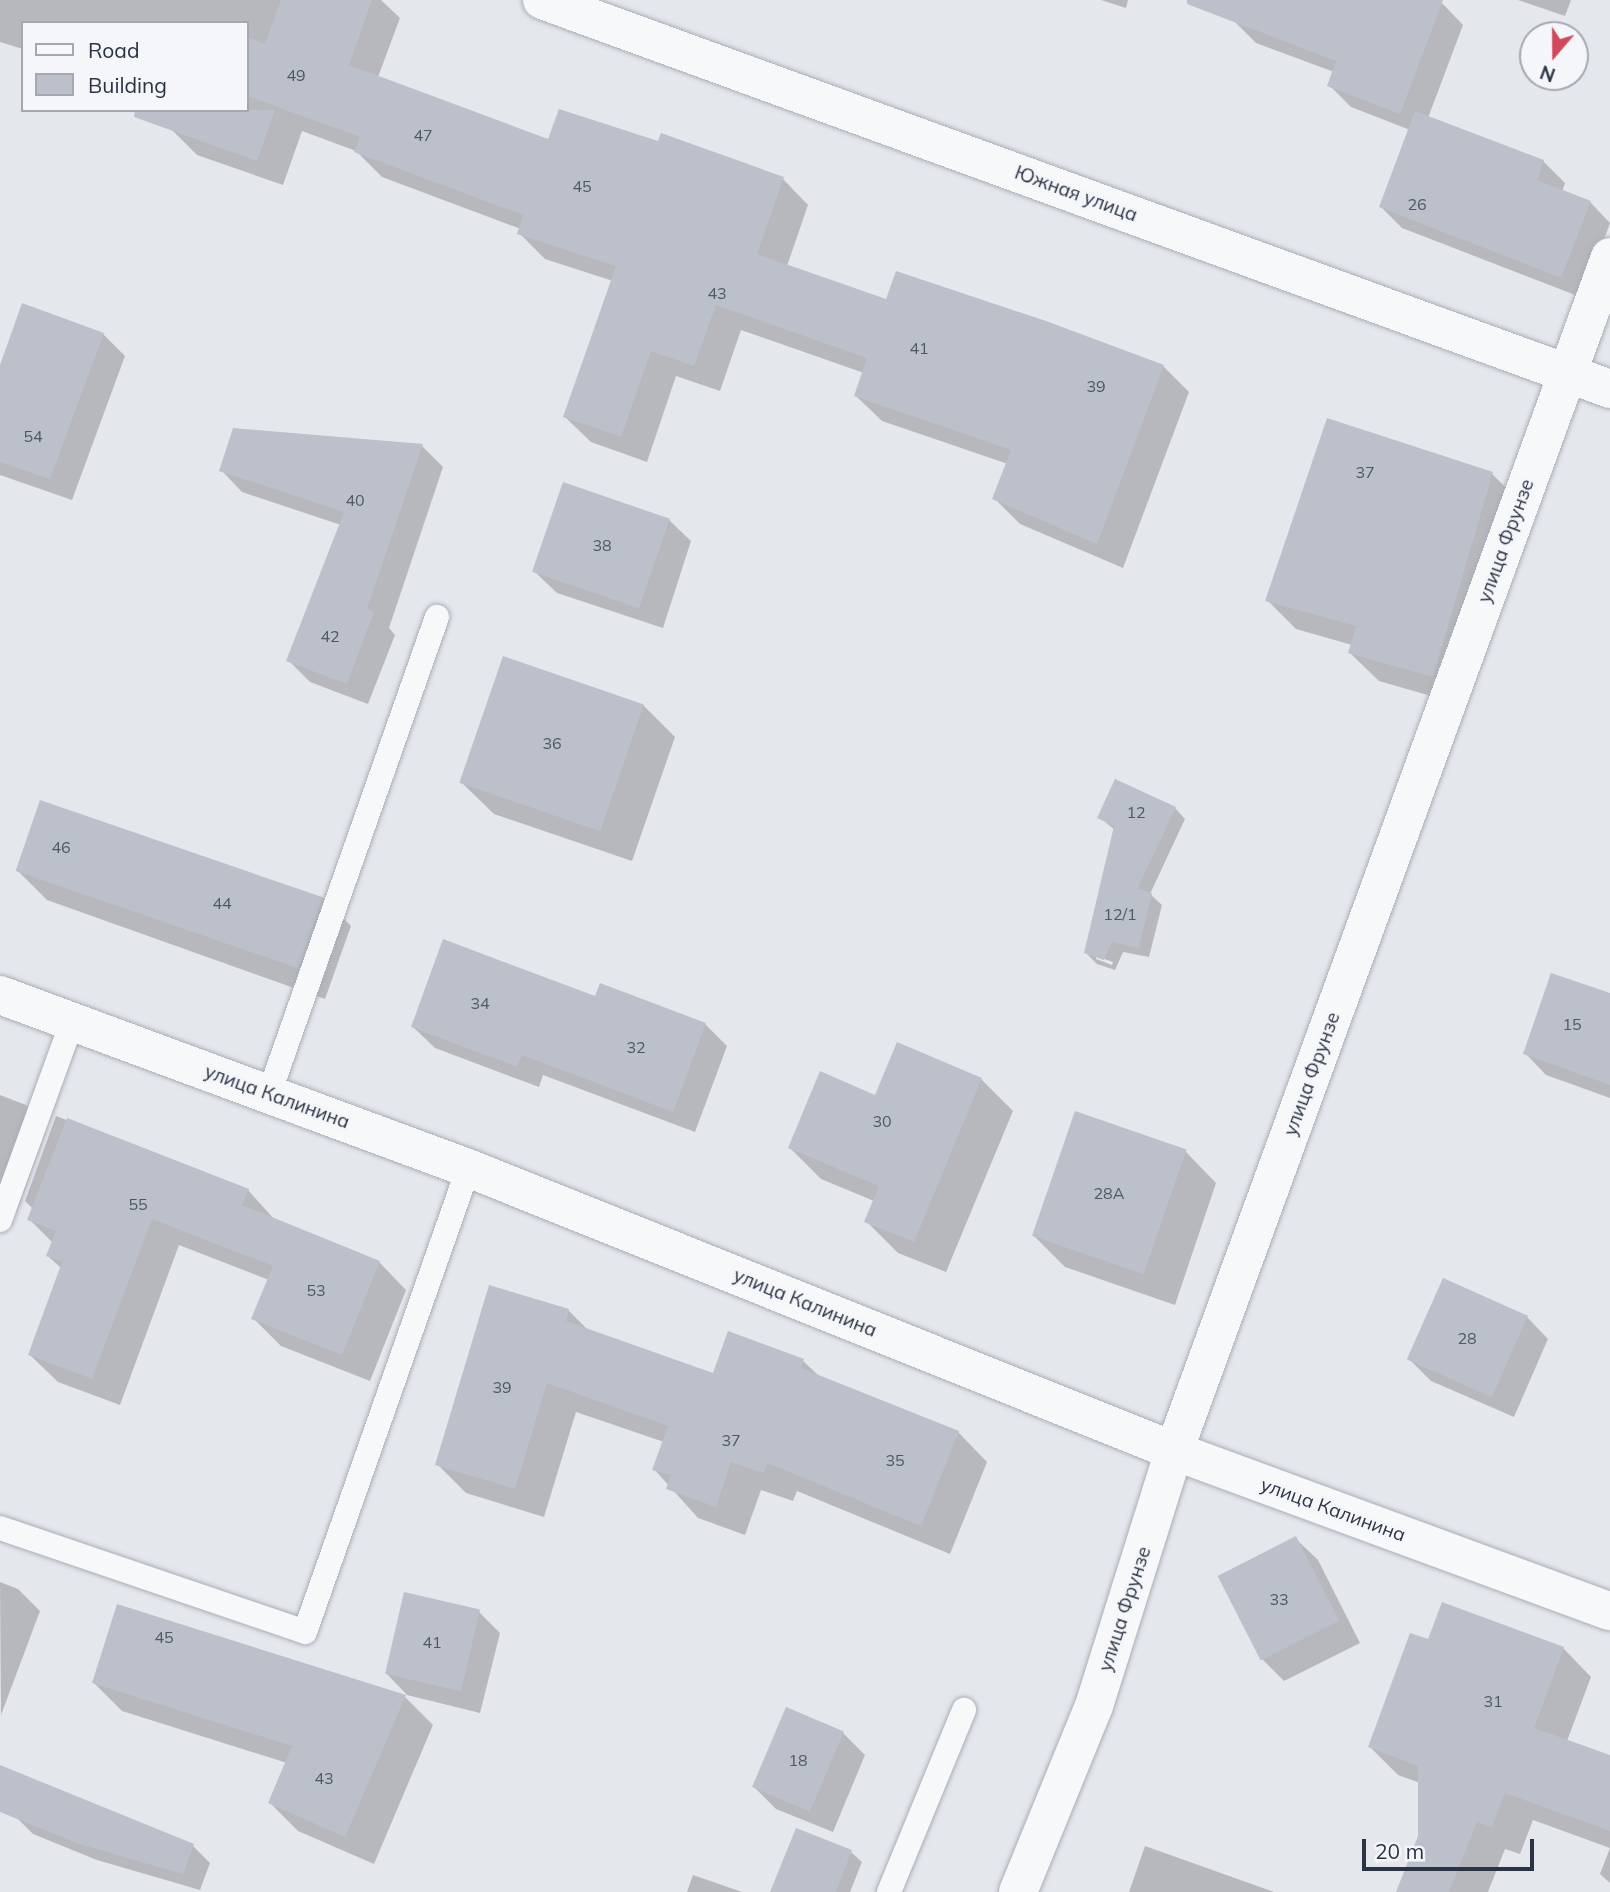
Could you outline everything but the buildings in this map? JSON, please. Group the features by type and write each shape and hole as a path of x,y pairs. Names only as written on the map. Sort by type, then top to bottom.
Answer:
{"street":[{"name":"Южная улица","path":"542,0 1610,389"},
{"name":"улица Фрунзе","path":"1018,1892 1094,1706 1174,1451 1610,257"},
{"name":"улица Калинина","path":"0,995 468,1168 1174,1451 1610,1611"}],"lane":[{"path":"269,1094 437,617"},
{"path":"0,1220 72,1022"},
{"path":"0,1528 305,1632 468,1168"},
{"path":"889,1892 964,1710"}]}
